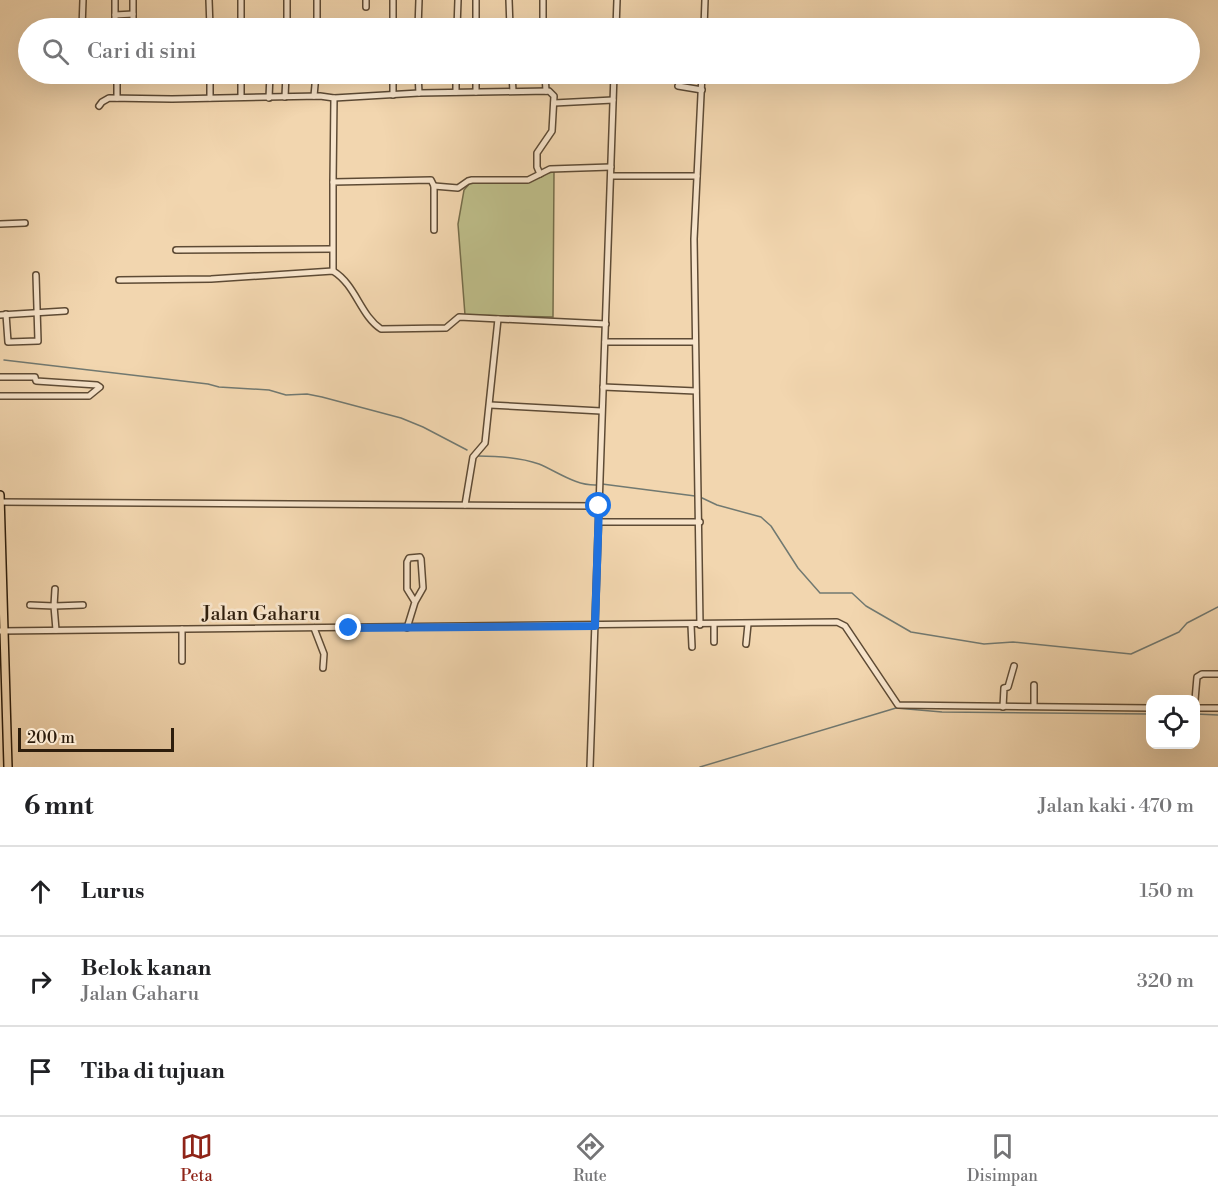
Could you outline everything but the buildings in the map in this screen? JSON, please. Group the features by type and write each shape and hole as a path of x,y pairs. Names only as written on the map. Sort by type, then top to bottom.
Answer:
{"main road":[{"path":"0,495 2,631 8,767"}],"street":[{"path":"82,18 83,0"},
{"path":"115,0 115,15 133,14"},
{"path":"133,0 133,18"},
{"path":"210,0 210,18"},
{"path":"241,0 241,18"},
{"path":"287,0 287,18"},
{"path":"317,0 317,18"},
{"path":"393,0 393,18"},
{"path":"418,0 418,18"},
{"path":"457,18 458,0"},
{"path":"476,0 476,18"},
{"path":"509,0 510,18"},
{"path":"543,0 543,18"},
{"path":"616,18 617,0"},
{"path":"704,18 705,0"},
{"path":"117,84 117,98"},
{"path":"210,84 210,98"},
{"path":"241,84 241,97"},
{"path":"269,98 270,84"},
{"path":"285,97 286,84"},
{"path":"314,96 315,84"},
{"path":"393,84 393,95"},
{"path":"419,84 419,93"},
{"path":"456,84 456,92"},
{"path":"476,84 476,92"},
{"path":"513,84 513,92"},
{"path":"546,84 546,91"},
{"path":"590,767 614,84"},
{"path":"700,625 694,239 702,84"},
{"path":"678,86 702,90"},
{"path":"99,106 105,99 117,98 314,96 334,98 419,93 546,91 553,94 552,131 537,153 537,167 540,174"},
{"path":"334,98 333,271 345,282 372,321 381,329 446,328 459,317 606,324"},
{"path":"554,103 613,100"},
{"path":"434,186 460,188 468,181 528,180 550,169 610,167"},
{"path":"611,176 697,176"},
{"path":"333,182 432,180 434,230"},
{"path":"0,224 25,223"},
{"path":"176,250 332,249"},
{"path":"119,280 211,279 333,271"},
{"path":"36,275 37,312 39,339 35,342 8,342 3,315 37,312 65,311"},
{"path":"465,505 473,457 485,443 498,319"},
{"path":"605,342 695,342"},
{"path":"0,377 35,377 36,397"},
{"path":"0,396 89,396 99,387 97,385 36,381"},
{"path":"603,387 696,391"},
{"path":"490,405 601,411"},
{"path":"0,502 599,506"},
{"path":"599,522 700,522"},
{"path":"407,628 423,585 420,557 408,560 407,588 415,602"},
{"path":"55,589 56,630"},
{"path":"30,605 83,605"},
{"name":"Jalan Gaharu","path":"2,631 837,622 843,624 898,705 1003,706"},
{"path":"746,644 748,624"},
{"path":"691,625 692,647"},
{"path":"714,625 714,642"},
{"path":"314,628 324,654 323,668"},
{"path":"182,629 182,661"},
{"path":"1014,666 1008,687 1004,688 1002,693 1003,706 1146,708"},
{"path":"1195,695 1197,677 1202,674 1218,675"},
{"path":"1034,685 1034,706"},
{"path":"1200,708 1218,708"}],"green space":[{"path":"554,172 553,317 465,315 458,224 464,190 470,183 532,180"}],"waterway":[{"path":"4,360 219,387 269,390 286,395 307,394 401,418 467,450"},
{"path":"478,456 524,460 539,464 574,481 597,485"},
{"path":"602,484 695,496"},
{"path":"700,497 717,505 761,517 771,526 798,568 820,593 852,593 866,606 911,632 984,644 1013,642 1131,654 1179,632 1187,623 1218,607"},
{"path":"700,767 896,708 942,712 1146,714"},
{"path":"1200,714 1218,715"}],"route":[{"path":"349,628 595,626 599,506"}]}
